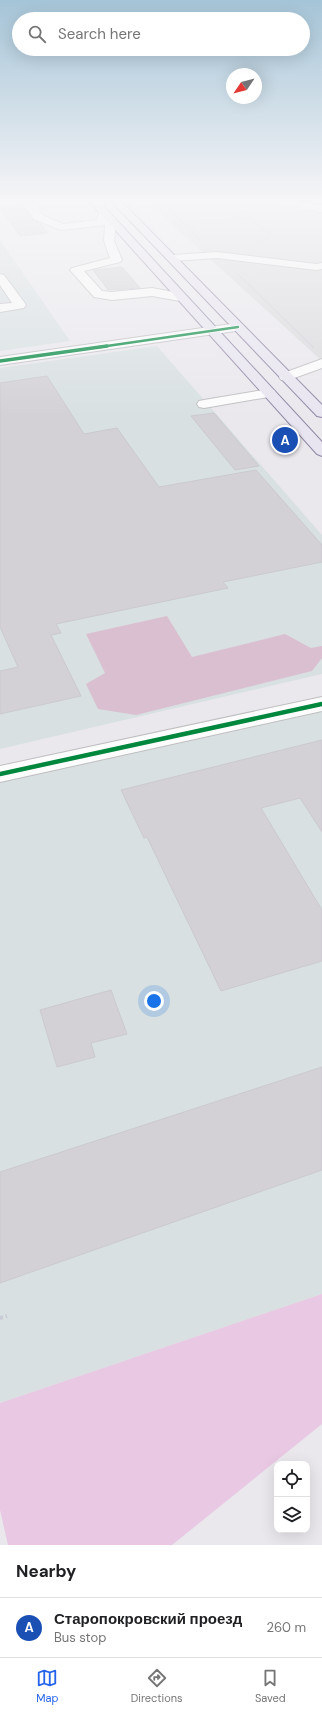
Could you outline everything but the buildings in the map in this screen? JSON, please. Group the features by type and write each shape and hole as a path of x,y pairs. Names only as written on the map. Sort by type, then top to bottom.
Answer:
{"main road":[{"path":"158,273 322,451"},
{"path":"187,273 322,414"}],"street":[{"path":"79,273 98,294 112,296 152,292 180,297"},
{"path":"0,277 20,305 0,308"},
{"path":"0,361 238,327"},
{"path":"286,377 322,363"},
{"path":"204,404 269,393"},
{"path":"0,774 322,704"}],"path":[{"path":"236,273 316,350"},
{"path":"0,1318 7,1316"}],"shaded area":[{"path":"0,273 23,273 70,341 0,351"},
{"path":"225,273 322,273 322,361"},
{"path":"157,346 322,535 322,674 0,749 0,368"},
{"path":"167,616 192,657 285,634 311,648 322,646 322,658 312,671 136,715 98,709 86,684 105,673 86,634"},
{"path":"322,703 322,1294 0,1403 0,781"},
{"path":"322,1294 322,1424 276,1461 274,1461 274,1463 172,1545 8,1545 0,1510 0,1403"}],"cycle path":[{"path":"0,361 238,327"},
{"path":"0,774 322,704"}],"place":[{"name":"Старопокровский проезд","path":"285,440"}]}
